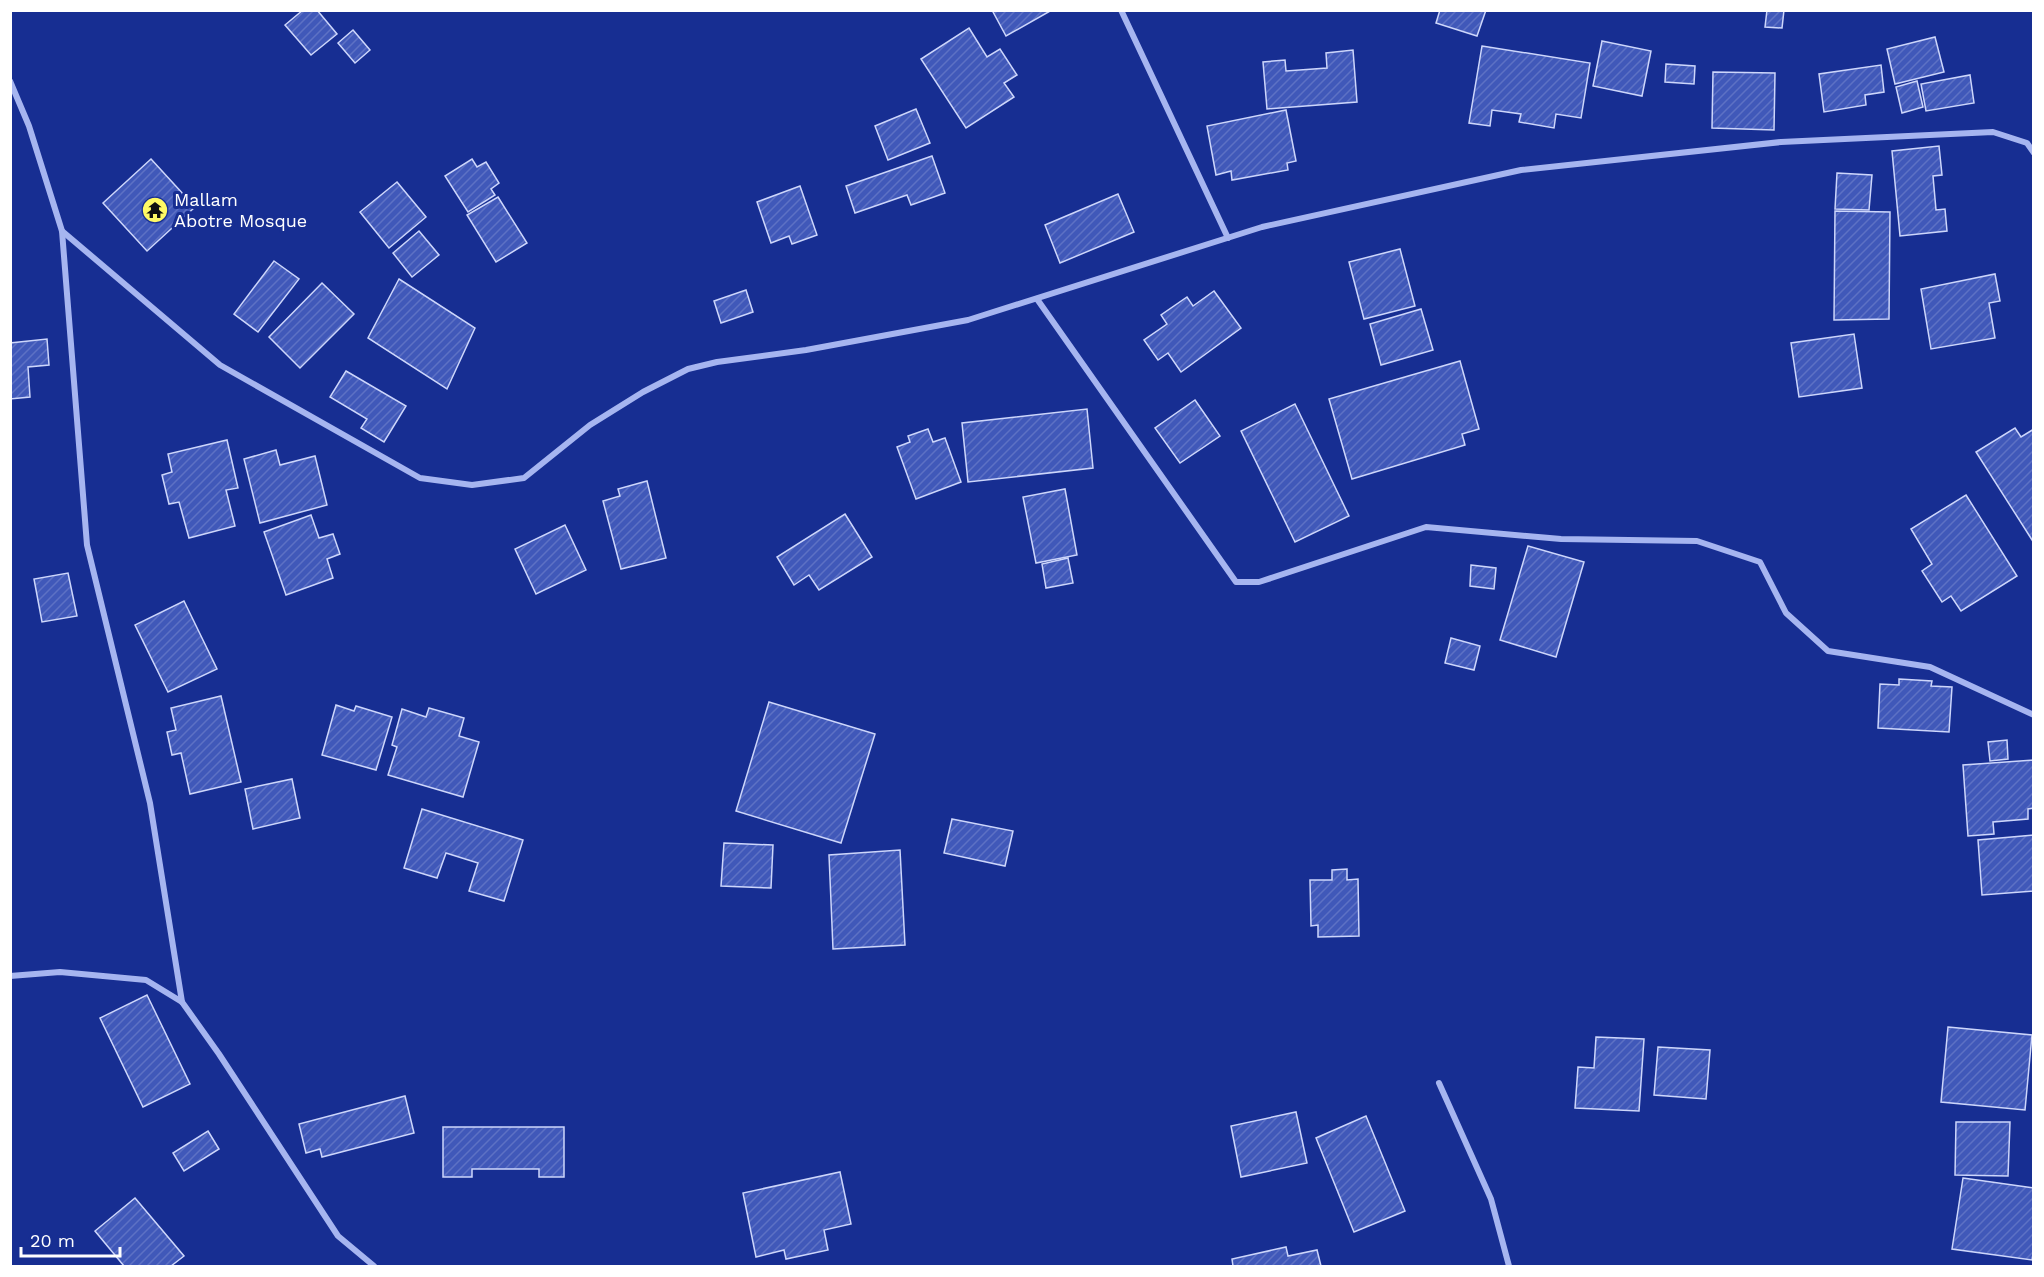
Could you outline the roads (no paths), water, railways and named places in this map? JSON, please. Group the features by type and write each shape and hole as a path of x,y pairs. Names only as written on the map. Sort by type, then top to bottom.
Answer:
{"street":[{"path":"1121,10 1228,238"},
{"path":"10,81 29,126 62,231 87,545 150,804 182,1002"},
{"path":"62,231 220,365 420,478 472,485 524,478 590,425 643,392 688,369 717,362 806,350 968,320 1262,227 1521,170 1781,142 1993,132 2027,143 2034,153"},
{"path":"1037,299 1236,582 1259,582 1426,527 1561,539 1697,541 1760,562 1786,613 1828,651 1930,667 2034,715"},
{"path":"10,976 60,972 146,980 182,1002 219,1054 338,1236 374,1266"},
{"path":"1439,1083 1491,1199 1509,1266"}],"place":[{"name":"Mallam Abotre Mosque","path":"155,210"}]}
